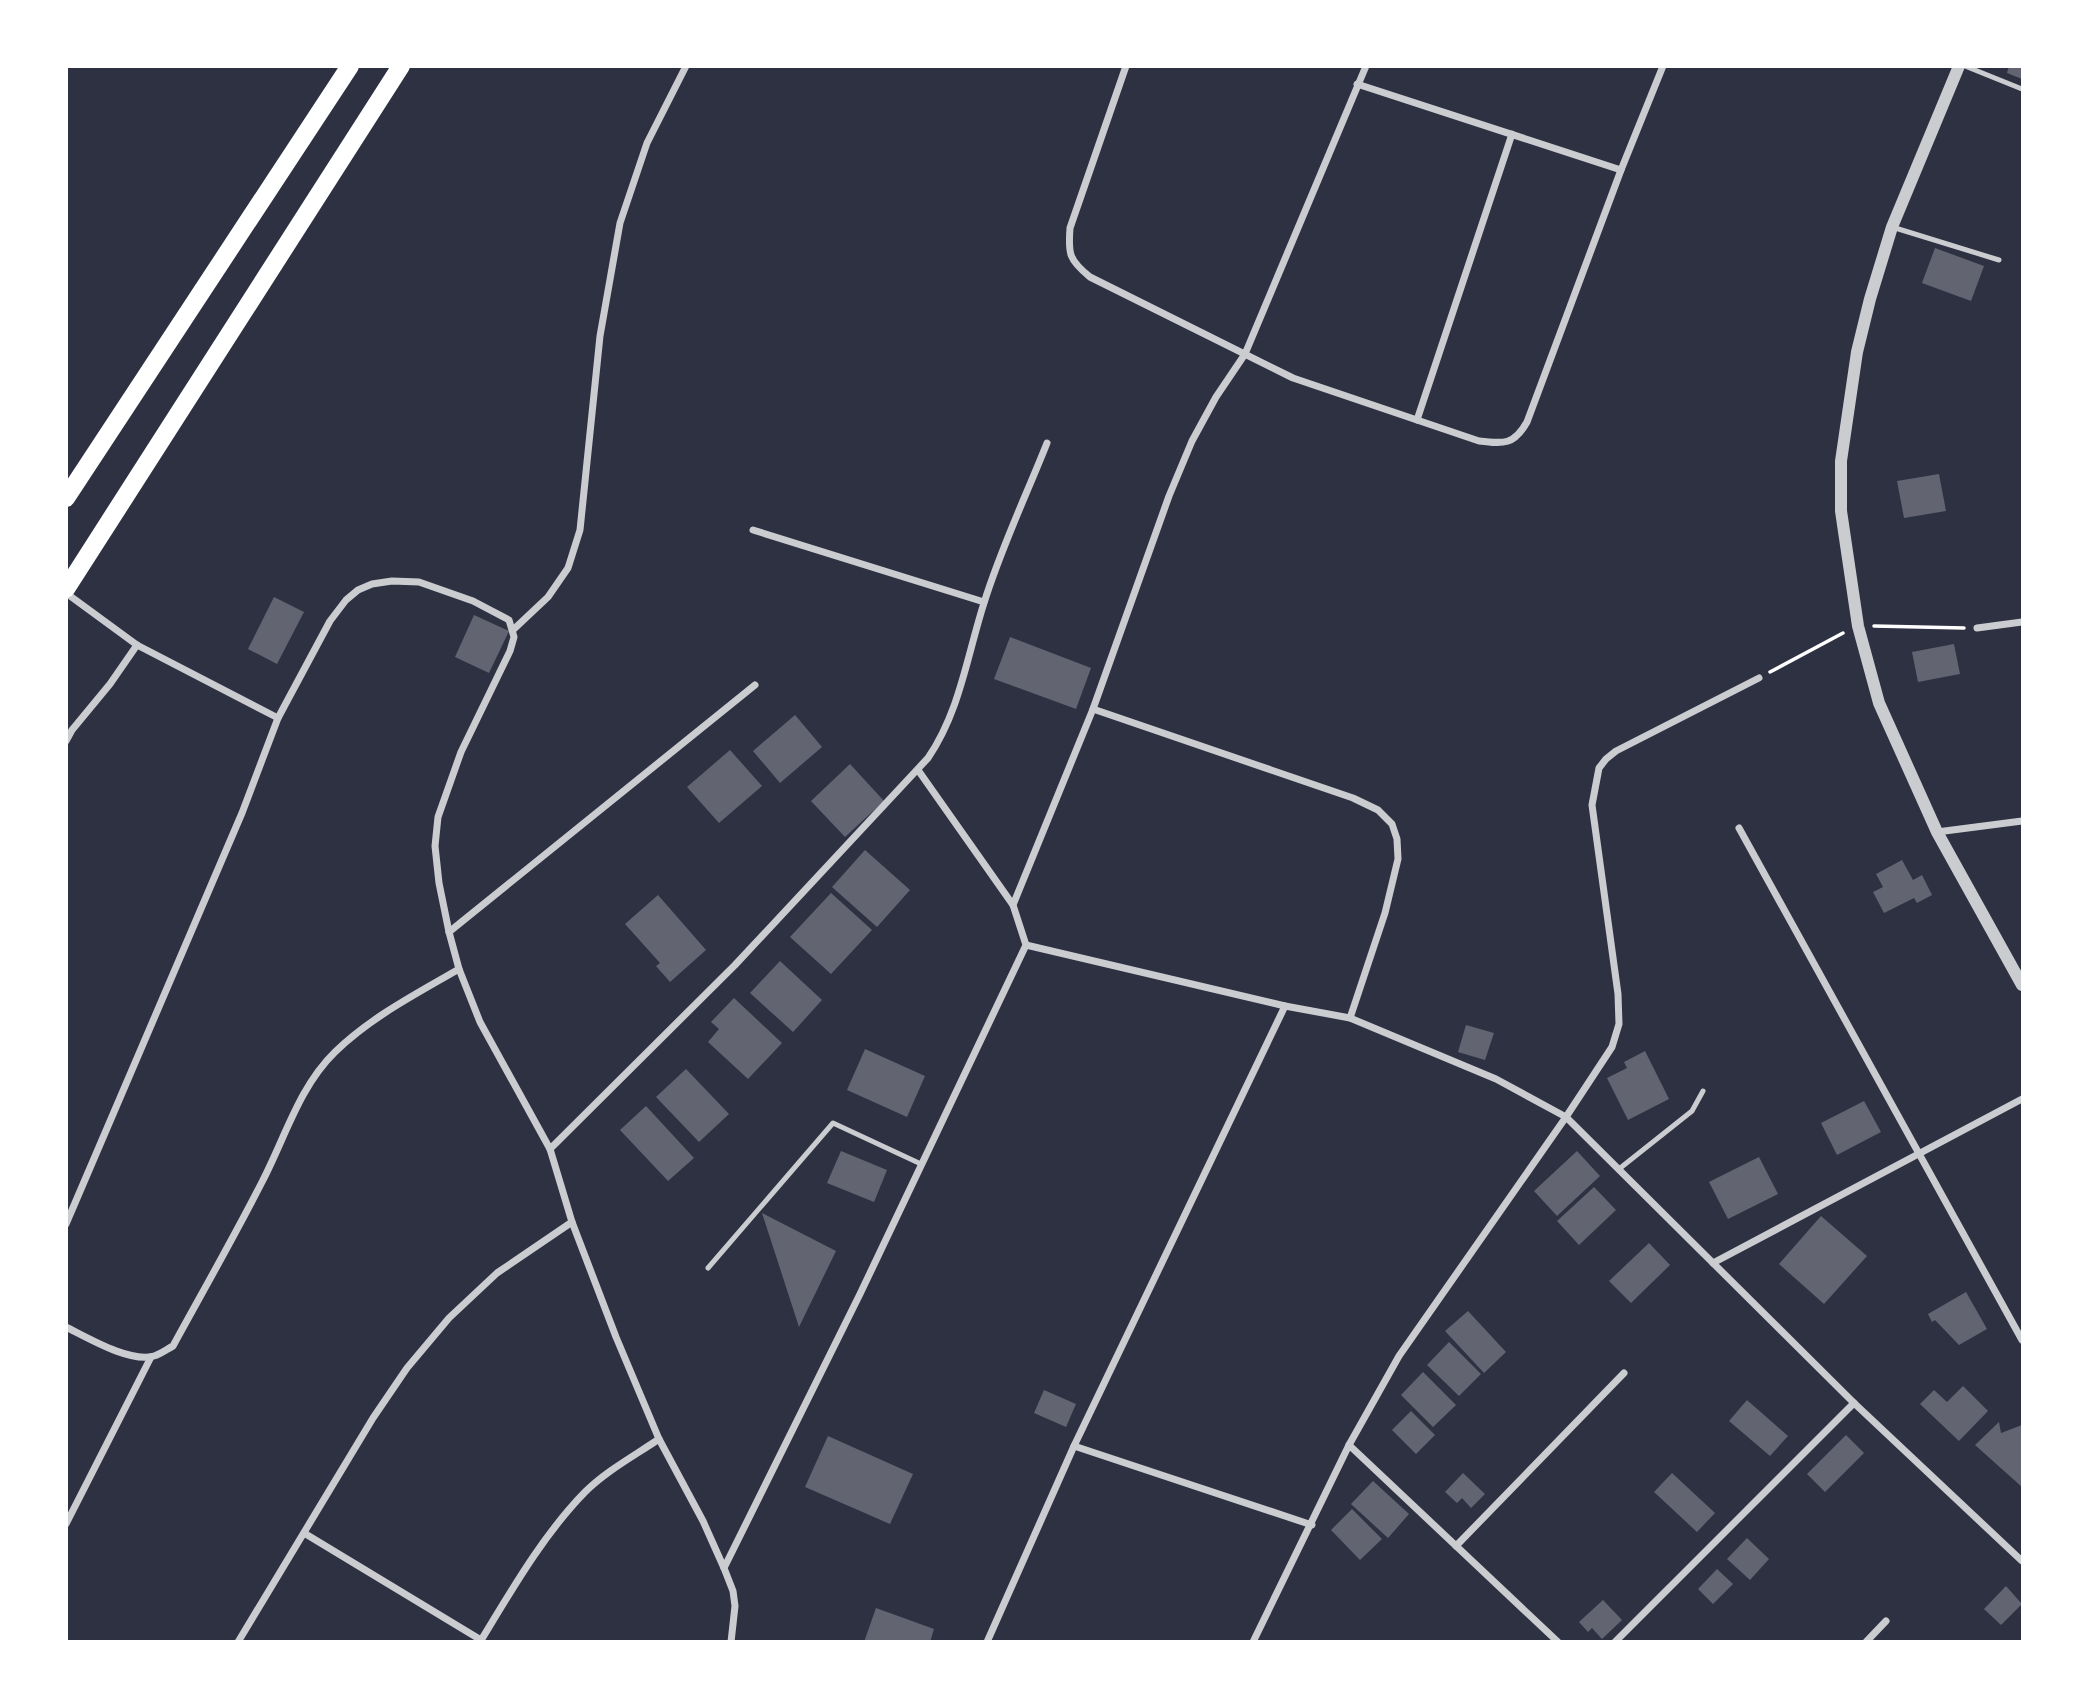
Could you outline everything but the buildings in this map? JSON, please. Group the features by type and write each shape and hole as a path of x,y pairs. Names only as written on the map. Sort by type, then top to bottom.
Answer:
{"highway":[{"path":"66,498 350,66"},
{"path":"66,591 209,370 307,209 401,66"}],"street":[{"path":"514,629 548,597 568,568 580,530 600,336 620,223 647,143 686,66"},
{"path":"1126,66 1070,228 1068,247 1071,259 1090,277 1293,378 1479,441 1499,443 1512,440 1520,434 1527,422 1621,170 1663,66"},
{"path":"1013,905 1093,709 1169,496 1204,419 1245,354 1366,66"},
{"path":"1959,66 1892,227 1870,299 1857,352 1841,461 1841,511 1858,626 1879,702 1937,832 2022,985"},
{"path":"1357,84 1621,170"},
{"path":"1417,420 1512,134"},
{"path":"550,1149 734,965 918,770 940,740 958,699 984,602 1047,443"},
{"path":"753,530 984,602"},
{"path":"66,1224 242,813 278,718 330,621 346,600 358,590 372,584 392,581 419,582 494,611 509,620 514,629 510,651 461,752 438,817 435,845 449,932 459,969 480,1022 550,1149 572,1222 659,1439 703,1521 724,1568 735,1606 732,1641"},
{"path":"66,591 137,645 278,718"},
{"path":"1977,628 2022,622"},
{"path":"66,741 137,645"},
{"path":"1253,1642 1349,1445 1410,1338 1566,1117 1612,1047 1619,1024 1619,994 1592,805 1599,768 1616,751 1759,678"},
{"path":"449,932 755,685"},
{"path":"1093,709 1353,797 1378,810 1392,824 1397,839 1398,859 1385,913 1350,1018"},
{"path":"724,1568 860,1294 1026,945 1013,905 918,770"},
{"path":"1937,832 2022,821"},
{"path":"1739,828 2022,1340"},
{"path":"1026,945 1285,1006 1350,1018 1496,1079 1566,1117 1854,1403 2022,1561"},
{"path":"66,1327 130,1355 152,1357 173,1346 263,1180 314,1077 359,1031 459,969"},
{"path":"987,1642 1074,1446 1285,1006"},
{"path":"1713,1263 2022,1099"},
{"path":"238,1642 373,1418 407,1367 449,1318 497,1273 572,1222"},
{"path":"66,1524 152,1357"},
{"path":"1456,1546 1624,1373"},
{"path":"1615,1642 1854,1403"},
{"path":"304,1533 480,1641 540,1549 585,1492 612,1470 659,1439"},
{"path":"1349,1445 1558,1642"},
{"path":"1074,1446 1312,1525"},
{"path":"1866,1642 1886,1622"}],"lane":[{"path":"1965,66 2022,89"},
{"path":"1892,227 1998,260"},
{"path":"1619,1169 1692,1111 1703,1091"},
{"path":"708,1268 832,1123 921,1164"}],"path":[{"path":"1759,678 1858,626 1977,628"}]}
